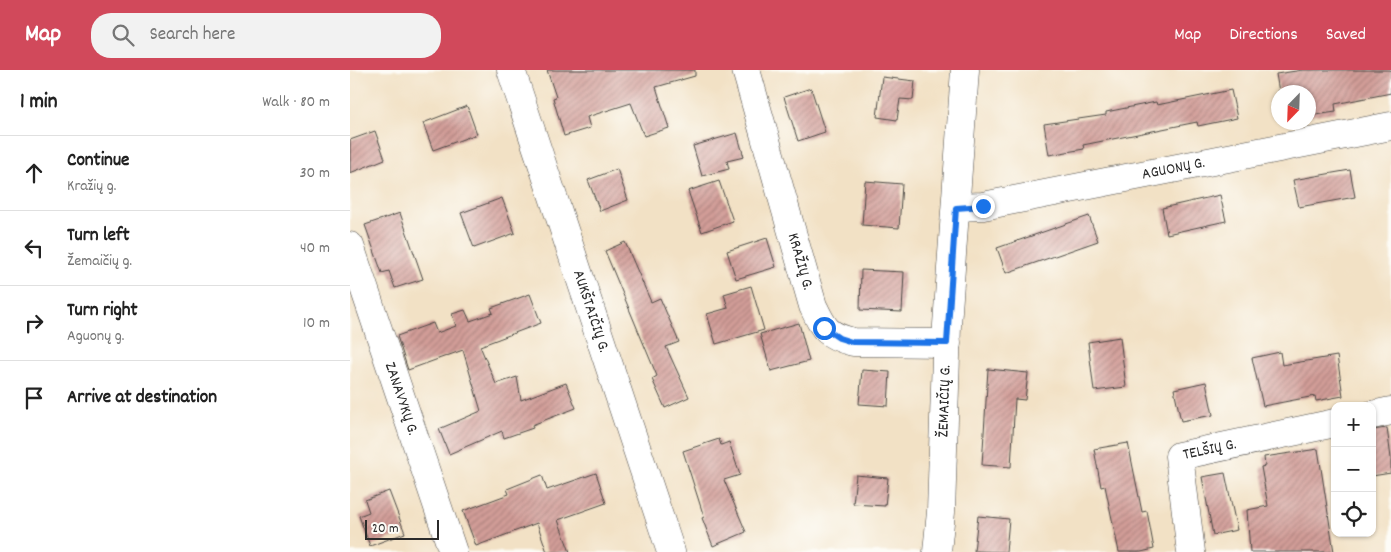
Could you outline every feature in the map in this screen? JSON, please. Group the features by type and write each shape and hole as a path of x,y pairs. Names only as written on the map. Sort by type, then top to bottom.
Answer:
{"street":[{"name":"AUKŠTAIČIŲ G.","path":"511,70 671,552"},
{"name":"KRAŽIŲ G.","path":"746,70 813,306 824,328 839,338 852,342 947,343"},
{"name":"ŽEMAIČIŲ G.","path":"937,552 941,512 947,343 965,70"},
{"name":"AGUONŲ G.","path":"956,208 983,206 1391,126"},
{"name":"ZANAVYKŲ G.","path":"350,246 453,552"},
{"path":"1376,414 1391,411"},
{"name":"TELŠIŲ G.","path":"1191,552 1179,456 1331,424"}],"building":[{"path":"547,70 695,70 695,76 656,87 669,128 644,136 631,103 587,117 590,128 564,136 553,98 556,97"},
{"path":"1303,70 1391,70 1391,93 1335,104 1336,112 1316,115 1316,85 1278,85 1276,74"},
{"path":"882,77 915,81 913,100 900,99 897,120 877,117"},
{"path":"811,88 825,132 798,141 784,97"},
{"path":"1231,90 1237,118 1198,126 1197,122 1083,145 1084,149 1049,155 1044,124 1106,115 1106,112 1156,102 1157,105"},
{"path":"467,106 477,134 433,150 423,123"},
{"path":"375,131 385,159 350,173 350,140"},
{"path":"737,133 744,157 727,161 729,169 702,176 693,146"},
{"path":"617,169 628,200 600,211 588,180"},
{"path":"1350,170 1355,197 1299,207 1293,180"},
{"path":"719,181 733,221 702,232 688,191"},
{"path":"865,181 902,184 899,228 862,225"},
{"path":"1220,195 1226,221 1167,234 1162,208"},
{"path":"502,198 515,233 474,248 461,213"},
{"path":"400,213 423,279 395,288 389,271 382,273 365,225"},
{"path":"1089,216 1098,241 1006,273 997,248"},
{"path":"767,238 776,267 736,279 727,251"},
{"path":"625,242 651,302 660,298 679,342 666,347 689,397 665,408 652,379 657,376 605,251"},
{"path":"861,270 904,272 902,312 860,310"},
{"path":"751,286 764,330 716,344 707,314 728,308 724,294"},
{"path":"530,294 541,323 480,346 496,384 517,377 521,400 566,383 576,408 532,425 533,428 504,438 502,431 449,454 439,429 481,411 463,350 408,370 397,336 433,323 437,333 456,326 452,314 465,310 470,321 493,313 491,308"},
{"path":"799,323 809,361 771,371 760,334"},
{"path":"1120,337 1126,387 1094,391 1088,342"},
{"path":"1280,352 1282,365 1337,356 1343,396 1316,401 1315,396 1263,406 1252,358"},
{"path":"988,369 1028,373 1025,400 1015,399 1011,467 982,465"},
{"path":"862,370 890,372 888,406 859,404"},
{"path":"1206,382 1213,415 1181,421 1174,389"},
{"path":"1387,428 1391,473 1376,475 1376,429"},
{"path":"719,439 721,445 729,442 740,475 724,480 746,532 713,546 702,518 704,517 683,451"},
{"path":"1128,443 1142,512 1147,511 1154,549 1141,552 1119,552 1105,486 1101,487 1094,449"},
{"path":"1318,449 1334,552 1250,552 1247,510 1268,506 1261,467 1265,466 1264,457"},
{"path":"596,473 606,503 558,520 570,552 547,552 537,523 476,546 463,511 509,494 507,489 542,475 547,490"},
{"path":"1225,473 1237,530 1213,535 1202,477"},
{"path":"856,475 888,478 885,506 853,504"},
{"path":"389,491 405,533 370,546 359,516 369,512 365,500"},
{"path":"978,516 1009,519 1006,552 974,551"}],"route":[{"path":"824,328 839,338 852,342 947,343 956,208 983,206"}]}
